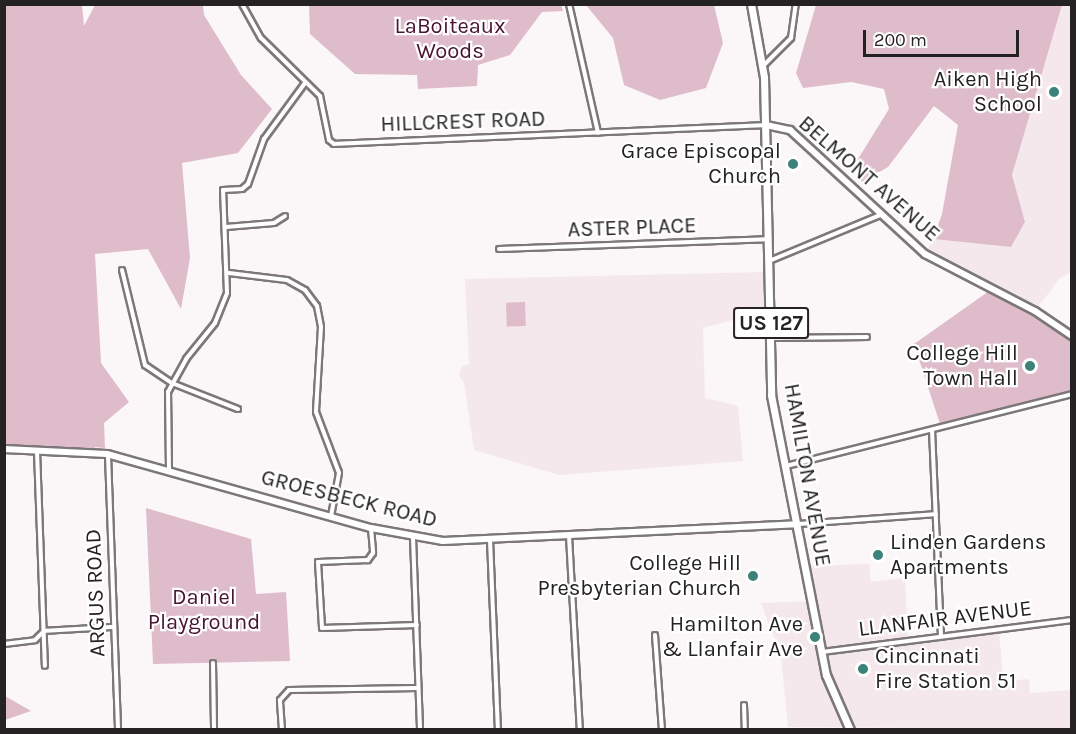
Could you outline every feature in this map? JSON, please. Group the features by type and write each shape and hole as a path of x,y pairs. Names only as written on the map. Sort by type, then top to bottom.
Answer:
{"main road":[{"name":"HAMILTON AVENUE","path":"751,4 763,66 771,395 822,652 833,696 850,729"}],"street":[{"name":"HILLCREST ROAD","path":"242,4 253,27 320,96 328,140 334,144 766,125"},
{"path":"569,4 598,133"},
{"path":"763,66 791,38 796,4"},
{"path":"169,471 166,400 172,383 215,323 227,292 229,273 223,190 242,189 248,184 264,139 305,83"},
{"name":"BELMONT AVENUE","path":"766,125 790,130 925,254 1035,311 1071,336"},
{"path":"769,261 880,215"},
{"path":"226,226 274,224 285,216"},
{"name":"ASTER PLACE","path":"499,249 767,238"},
{"path":"122,270 135,317 141,356 150,370 172,383 237,409"},
{"path":"229,273 287,280 305,290 317,306 321,327 316,412 339,473 331,516"},
{"path":"771,338 867,336"},
{"path":"785,467 1071,394"},
{"path":"932,430 941,636"},
{"name":"GROESBECK ROAD","path":"4,449 108,454 371,528 413,537 490,540 797,524"},
{"path":"37,450 45,666"},
{"name":"ARGUS ROAD","path":"108,454 118,729"},
{"path":"797,524 936,514"},
{"path":"371,528 373,553 368,560 318,562 322,628 417,625"},
{"path":"569,536 579,729"},
{"path":"413,537 420,729"},
{"path":"490,540 498,729"},
{"name":"LLANFAIR AVENUE","path":"822,652 1071,620"},
{"path":"4,644 35,640 44,631 114,627"},
{"path":"656,635 662,729"},
{"path":"213,663 214,729"},
{"path":"282,729 281,698 289,690 418,688"},
{"path":"744,705 745,729"}],"shaded area":[{"name":"Aiken High School","path":"1062,5 1071,5 1071,272 1060,278 1035,311 925,254 933,239 1011,247 1025,222 1012,175"},
{"path":"769,272 770,310 703,328 705,398 738,406 743,461 559,475 474,450 464,383 459,376 462,366 469,364 465,279"},
{"path":"869,564 871,582 905,578 908,640 999,629 1003,681 1029,679 1030,693 1071,690 1071,729 788,727 781,656 761,603 813,601 805,566"}],"green space":[{"name":"LaBoiteaux Woods","path":"561,4 563,11 542,12 510,55 478,65 477,86 418,89 417,75 355,74 310,34 309,5"},
{"path":"4,5 82,5 84,26 95,5 203,5 204,15 241,75 272,109 238,153 182,163 190,258 181,309 148,249 95,254 101,363 129,402 104,423 105,448 95,447 94,453 5,449"},
{"path":"586,5 714,5 723,43 706,88 660,100 624,85 613,38"},
{"path":"816,5 1062,5 1012,175 1025,222 1011,247 933,239 942,214 958,125 934,106 888,167 862,182 853,167 889,109 884,89 851,82 803,88 796,73"},
{"path":"992,289 1070,335 1071,394 941,427 914,344"},
{"path":"525,302 526,326 507,327 506,303"},
{"name":"Daniel Playground","path":"146,508 251,539 256,594 286,592 290,661 153,664"},
{"path":"5,696 31,711 5,720"}],"place":[{"name":"Aiken High School","path":"1054,92"},
{"name":"Grace Episcopal Church","path":"793,164"},
{"name":"College Hill Town Hall","path":"1030,366"},
{"name":"Linden Gardens Apartments","path":"878,555"},
{"name":"College Hill Presbyterian Church","path":"753,576"},
{"name":"Hamilton Ave & Llanfair Ave","path":"815,637"},
{"name":"Cincinnati Fire Station 51","path":"863,669"}]}
